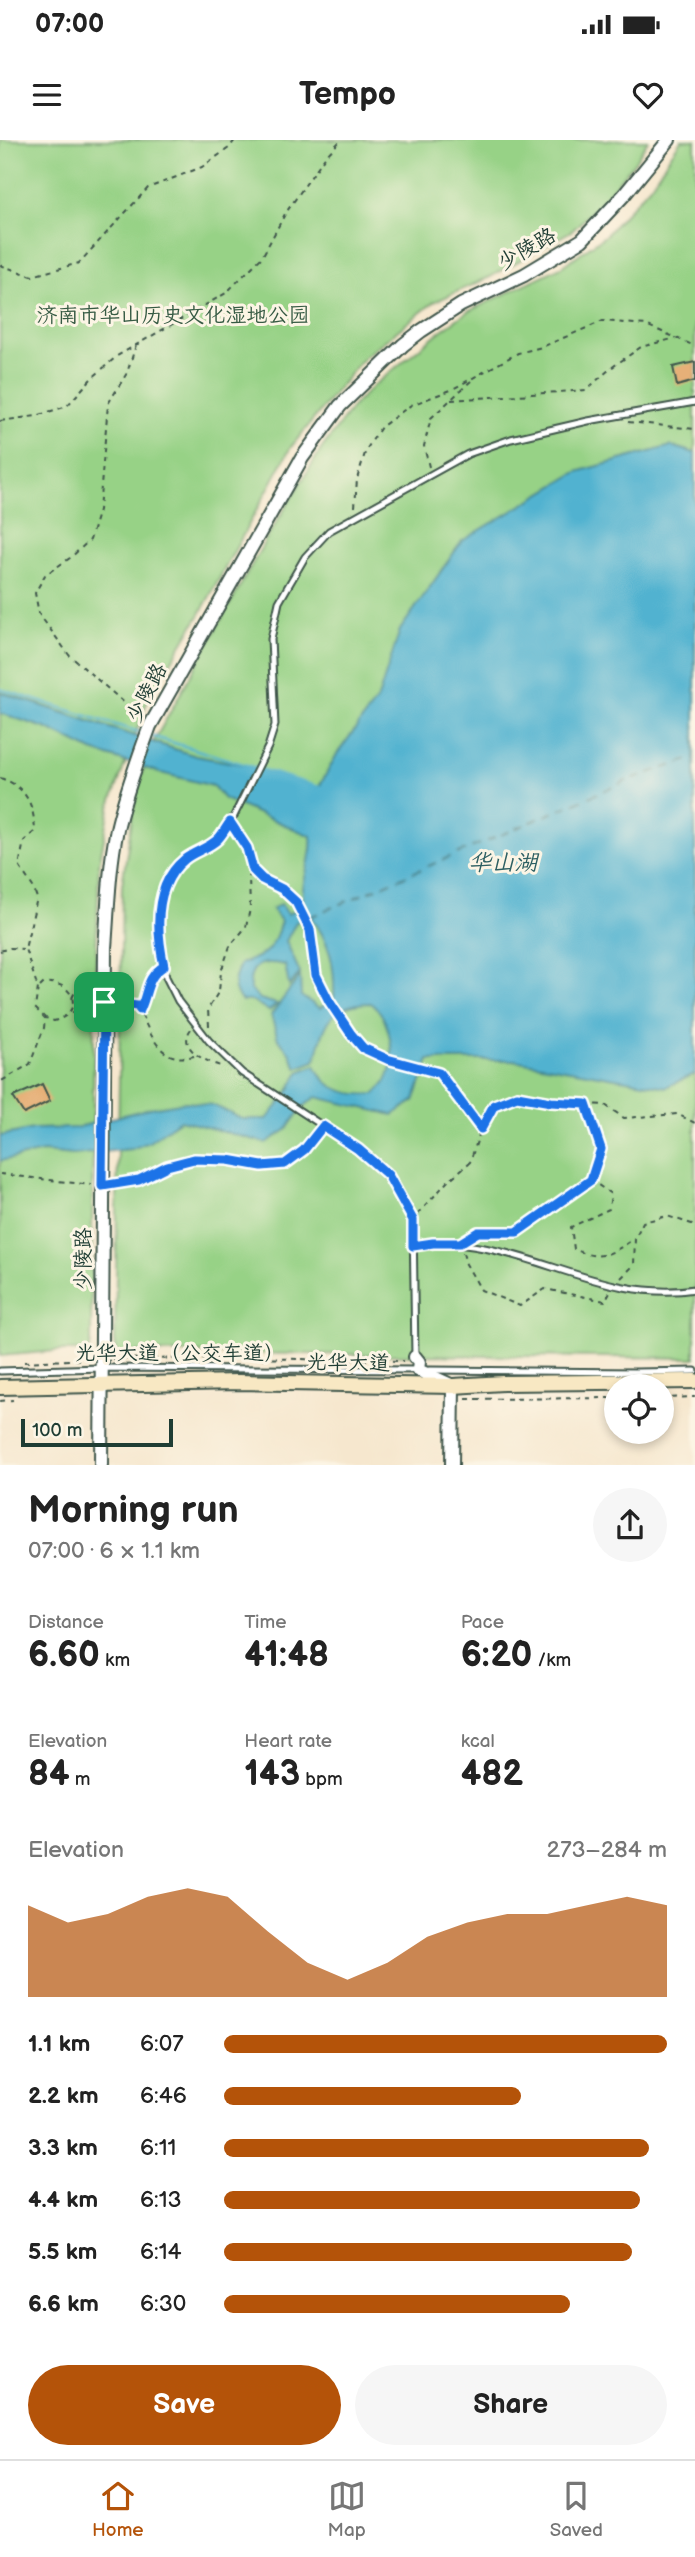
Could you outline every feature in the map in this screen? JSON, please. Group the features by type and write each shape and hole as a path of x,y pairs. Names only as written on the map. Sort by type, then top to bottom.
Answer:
{"main road":[{"name":"光华大道","path":"0,1387 102,1370 179,1384 238,1381 453,1386 695,1381"}],"street":[{"name":"少陵路","path":"101,1465 104,1002 112,864 118,828 150,726 302,458 340,406 421,331 461,304 524,275 582,240 624,195 668,140"},
{"path":"417,1363 453,1386 452,1465"}],"lane":[{"path":"417,1363 413,1220 388,1175 358,1149 242,1073 209,1041 178,1001 166,977 158,937 159,904 167,881 184,859 217,841 230,822 268,747 275,725 271,639 279,602 305,557 329,531 467,454 511,439 588,421 695,402"},
{"path":"413,1246 460,1243 524,1258 613,1287 653,1292 695,1289"},
{"name":"光华大道（公交车道）","path":"0,1371 417,1363 637,1373 695,1371"}],"path":[{"path":"0,265 32,276 79,263 148,188 202,167 229,148 235,140"},
{"path":"0,421 36,416 67,406 117,356 226,293 262,257 293,203 324,158 341,140"},
{"path":"354,519 360,470 366,450 381,427 411,405 451,390 518,353 542,347 603,321 646,325 695,346"},
{"path":"452,400 586,390 641,347 677,338"},
{"path":"136,345 127,373 108,404 99,510 90,540 45,575 35,593 39,614 69,655 150,726"},
{"path":"431,474 424,446 431,418 475,377"},
{"path":"627,422 695,429"},
{"path":"0,778 10,781 24,791 34,817 35,831 24,841 19,866 37,898 35,913 28,927 25,949 38,988 35,1007 45,1018 54,1021 62,1019 72,1009"},
{"path":"230,822 247,848 253,870 262,879 282,889 298,905 310,930 316,975 329,1001 363,1048 387,1059 439,1073 481,1129"},
{"path":"209,1041 208,1009 219,991 221,972 230,946 246,927 250,909 249,877 253,870"},
{"path":"0,951 10,948 25,949"},
{"path":"140,1010 152,973 164,966"},
{"path":"38,988 44,983 68,988 75,1016 84,1017 91,1007 86,989 77,988 72,998"},
{"path":"104,1002 137,1006 154,1043 168,1054 184,1059 198,1055"},
{"path":"0,1082 30,1064 44,1028 45,1018"},
{"path":"195,1024 188,1034 187,1043 198,1055 212,1064 242,1073"},
{"path":"413,1220 448,1181 470,1162 481,1129 494,1105 517,1096 551,1102 605,1105 624,1118 677,1114 695,1123"},
{"path":"586,1104 601,1149 591,1180 517,1232 478,1232 460,1243 467,1264 481,1290 520,1306 545,1289 604,1301 634,1265 635,1238 643,1222 667,1216 695,1225"},
{"path":"0,1174 102,1186 139,1180 167,1166 194,1159 228,1160 262,1166 285,1164 304,1150 323,1126"},
{"path":"591,1180 611,1194 609,1209 572,1227 573,1249 589,1256 609,1255 635,1238"},
{"path":"24,1362 102,1370 248,1358 417,1363"},
{"path":"674,1398 695,1397"}],"green space":[{"name":"济南市华山历史文化湿地公园","path":"0,140 648,140 634,163 573,230 490,277 434,302 364,357 291,447 200,614 147,702 111,803 99,864 94,1013 91,1343 89,1351 0,1356"},
{"path":"681,140 695,140 695,1358 117,1352 115,1342 122,885 135,800 148,752 265,541 322,448 354,405 439,332 467,312 561,267 606,235 650,186"}],"water":[{"name":"华山湖","path":"671,446 695,453 695,1074 666,1087 513,1060 429,1060 414,1101 393,1115 316,1097 302,1108 286,1130 266,1143 180,1120 149,1142 132,1149 73,1155 43,1152 0,1161 0,1136 33,1129 75,1128 150,1108 186,1102 213,1105 242,1119 267,1119 287,1094 299,1072 315,1065 319,1074 339,1090 375,1094 390,1072 392,1050 383,1018 371,1003 345,1008 330,1019 315,1061 297,1068 290,1053 278,1039 271,1015 300,976 301,996 320,1008 334,998 330,955 323,935 310,917 296,922 286,941 300,973 289,986 285,965 258,965 252,974 250,989 260,999 277,1004 269,1011 253,1001 242,1001 236,992 235,979 240,964 264,953 275,938 281,921 272,909 281,904 288,914 304,906 303,889 311,836 224,799 213,786 92,751 48,729 0,713 0,692 196,756 246,765 319,787 337,754 378,698 400,630 462,541 577,472"}],"building":[{"path":"695,362 695,381 677,386 673,367"},
{"path":"42,1084 50,1101 24,1114 13,1097"}],"waterway":[{"path":"0,689 142,733"},
{"path":"151,736 319,787"}],"ferry route":[{"path":"310,917 631,779 695,758"}],"route":[{"path":"230,822 247,848 253,870 296,902 310,930 316,975 329,1001 363,1048 387,1059 439,1073 481,1129 494,1105 517,1096 586,1104 601,1149 591,1180 517,1232 478,1232 460,1243 413,1246 413,1220 388,1175 358,1149 323,1126 304,1150 285,1164 262,1166 228,1160 194,1159 167,1166 139,1180 102,1186 104,1002 125,1003 137,1006 140,1010 152,973 164,966 158,937 159,904 167,881 184,859 217,841 230,822"}]}
